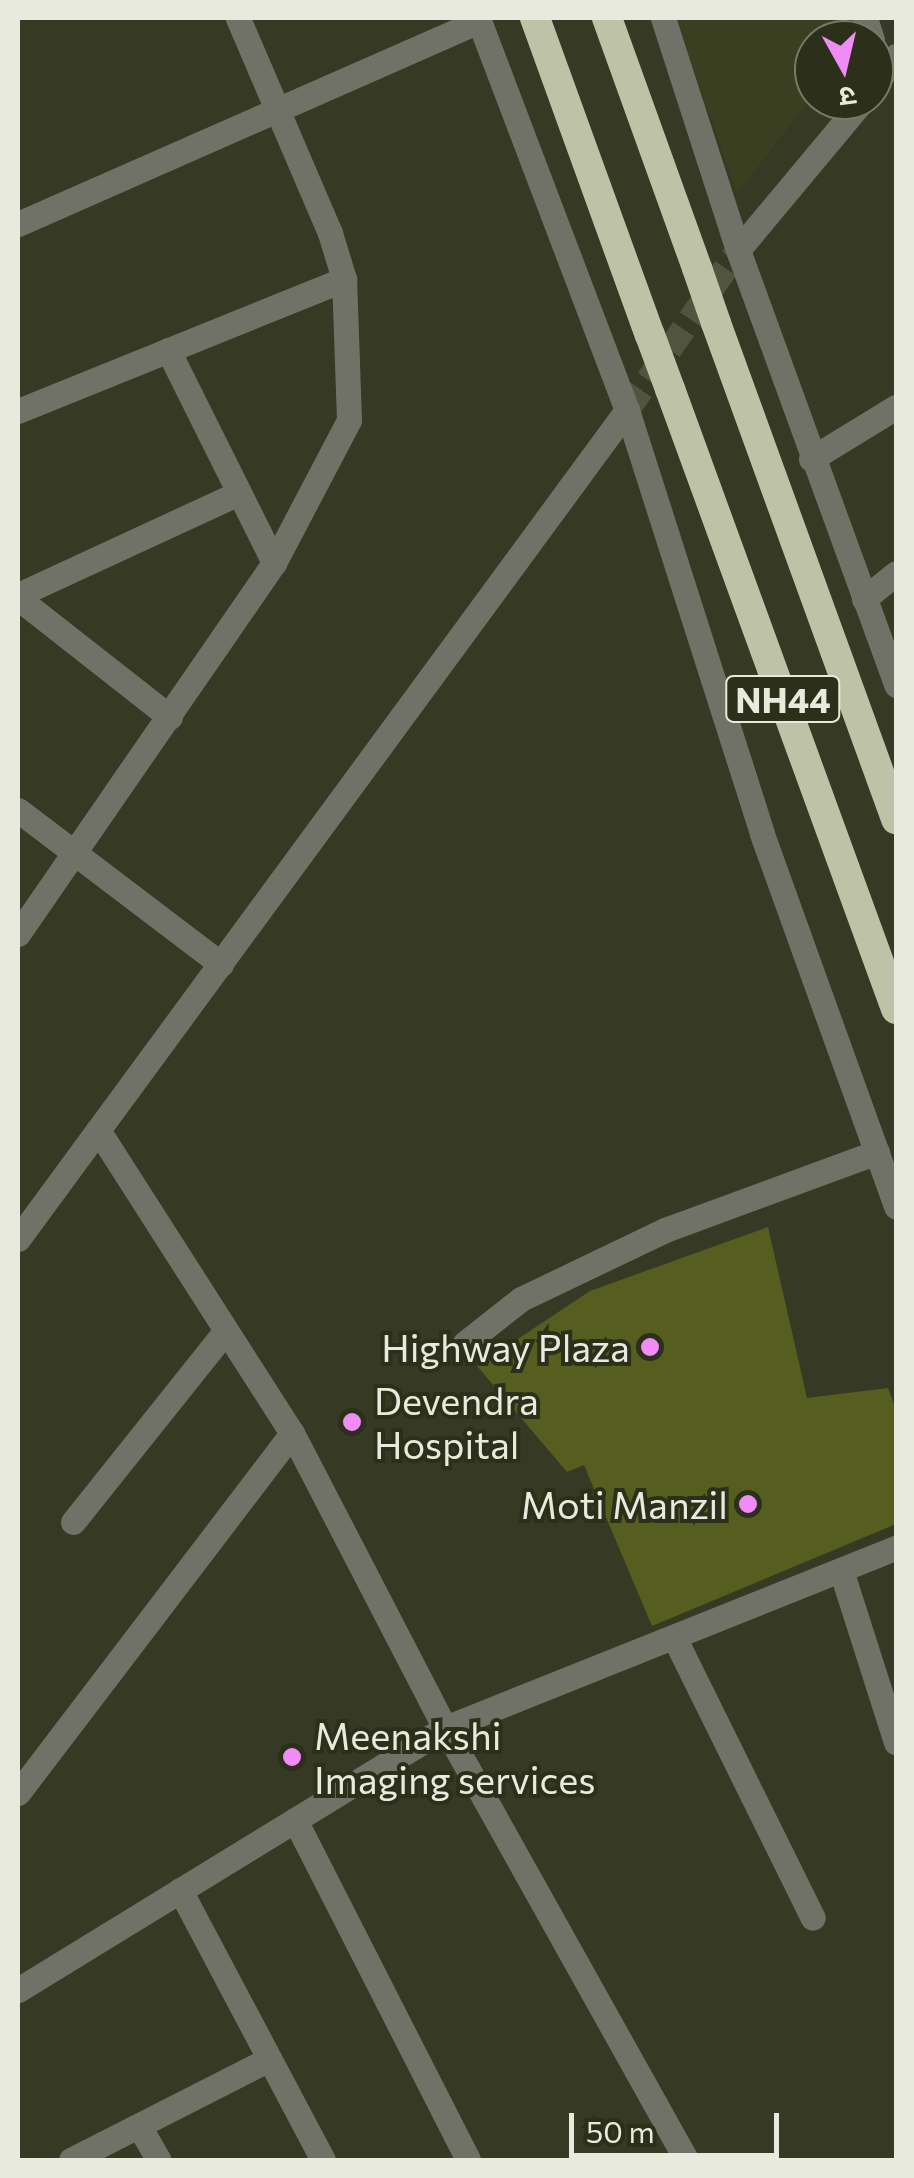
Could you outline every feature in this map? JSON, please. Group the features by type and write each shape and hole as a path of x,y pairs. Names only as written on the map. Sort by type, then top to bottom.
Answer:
{"highway":[{"name":"NH44","path":"535,18 896,1009"},
{"name":"NH44","path":"607,18 896,819"}],"street":[{"path":"18,934 78,855 274,563 350,420 344,280 238,18"},
{"path":"663,18 811,459 896,685"},
{"path":"18,224 478,20 627,410 762,834 896,1207"},
{"path":"738,250 847,120"},
{"path":"18,411 344,280"},
{"path":"168,350 274,563"},
{"path":"811,459 896,407"},
{"path":"18,1239 627,410"},
{"path":"170,717 18,597 239,493"},
{"path":"864,599 896,573"},
{"path":"18,810 221,964"},
{"path":"98,1130 223,1334 292,1433 445,1728 686,2160"},
{"path":"465,1343 521,1299 666,1230 877,1152"},
{"path":"73,1522 223,1334"},
{"path":"18,1793 292,1433"},
{"path":"18,1990 445,1728 896,1548"},
{"path":"841,1570 896,1742"},
{"path":"674,1637 813,1918"},
{"path":"295,1820 468,2160"},
{"path":"180,1890 323,2160"},
{"path":"71,2160 269,2059"},
{"path":"139,2126 159,2160"}],"shaded area":[{"path":"676,18 873,18 794,20 794,120 737,194"}],"building":[{"path":"768,1227 807,1398 888,1388 896,1410 896,1524 652,1626 584,1465 567,1472 477,1366 590,1291"}],"tunnel":[{"path":"627,410 738,250"}],"place":[{"name":"Highway Plaza","path":"650,1347"},
{"name":"Devendra Hospital","path":"352,1422"},
{"name":"Moti Manzil","path":"748,1504"},
{"name":"Meenakshi Imaging services","path":"292,1757"}]}
